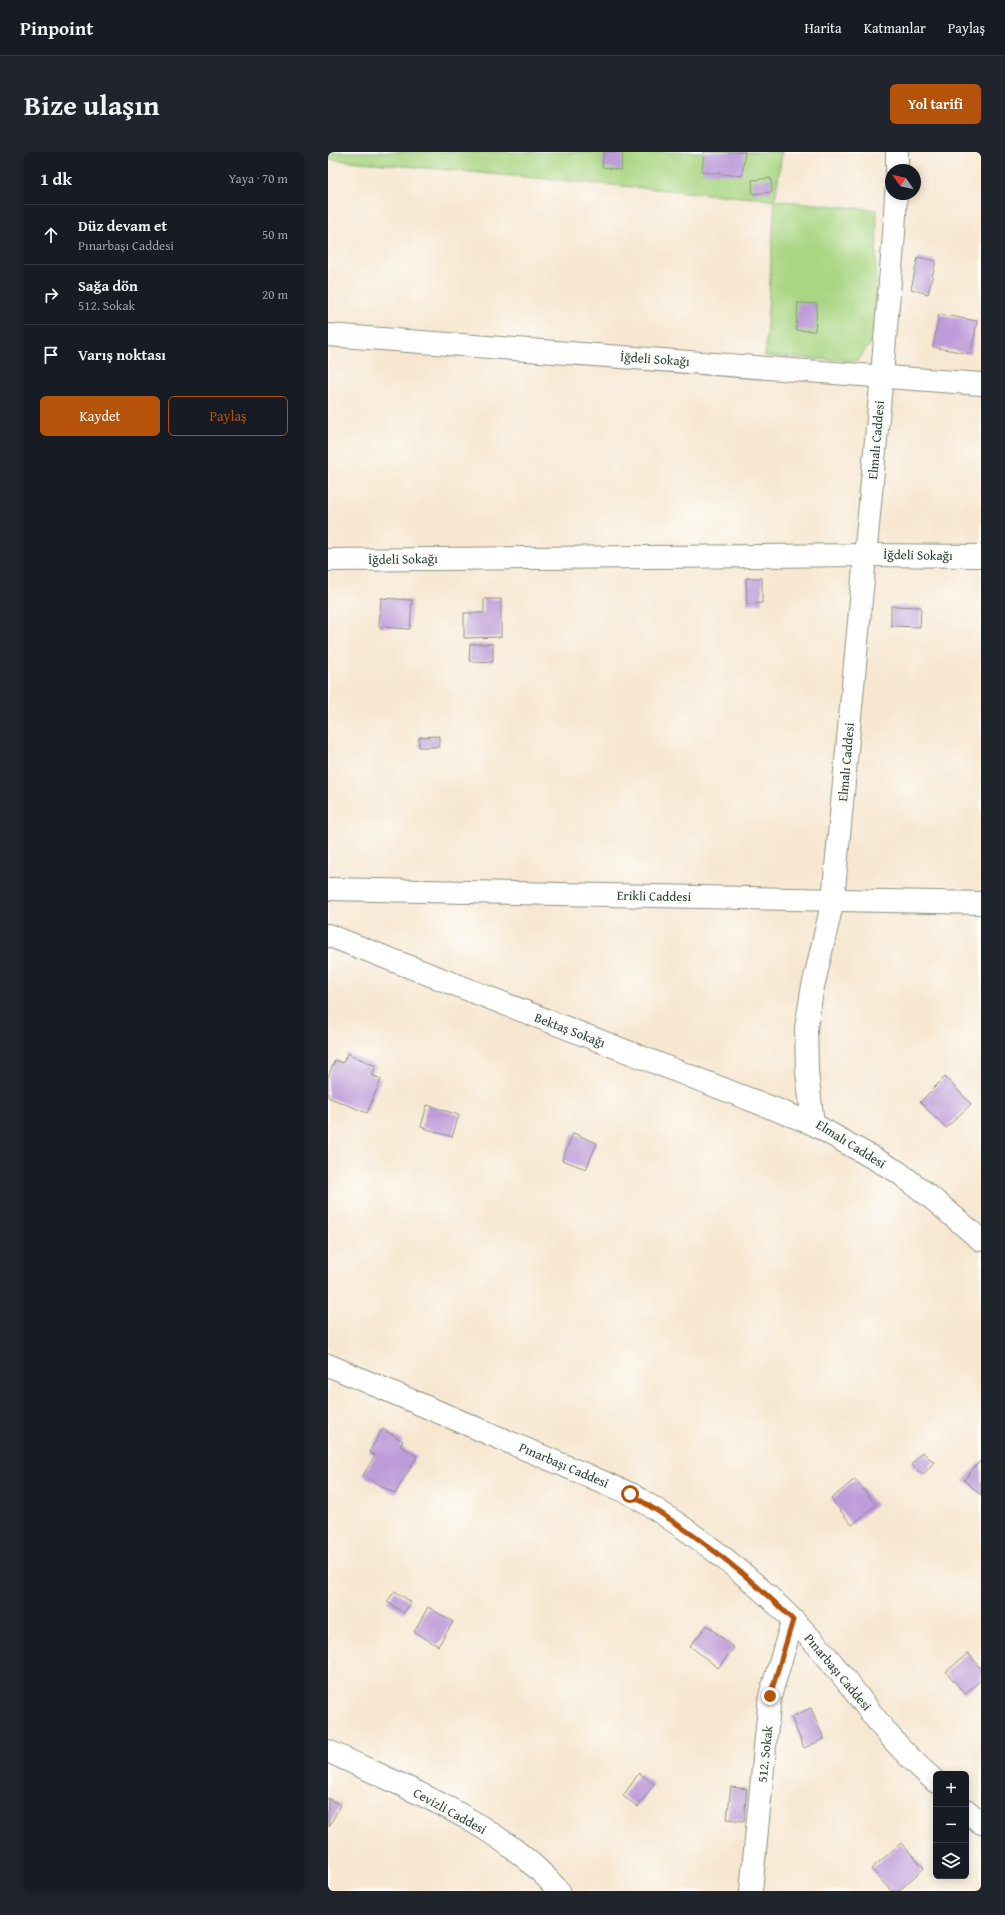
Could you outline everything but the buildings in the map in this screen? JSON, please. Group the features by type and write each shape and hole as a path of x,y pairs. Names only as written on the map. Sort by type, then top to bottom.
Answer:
{"street":[{"path":"897,152 897,164"},
{"name":"Elmalı Caddesi","path":"896,200 882,375 833,900 812,991 806,1028 807,1072 813,1124 898,1172 981,1240"},
{"name":"İğdeli Sokağı","path":"328,335 882,375 981,384"},
{"name":"İğdeli Sokağı","path":"328,560 865,555 981,556"},
{"name":"Erikli Caddesi","path":"328,889 981,903"},
{"name":"Bektaş Sokağı","path":"328,935 813,1124"},
{"name":"Pınarbaşı Caddesi","path":"328,1366 630,1494 671,1518 715,1550 773,1600 818,1646 907,1756 933,1779"},
{"name":"512. Sokak","path":"751,1891 770,1696 793,1620"},
{"name":"Cevizli Caddesi","path":"328,1752 427,1797 462,1816 528,1861 559,1891"},
{"path":"969,1813 981,1823"}],"green space":[{"path":"328,152 782,152 775,200 328,159"},
{"path":"775,200 877,210 875,337 858,361 765,356"}],"route":[{"path":"630,1494 671,1518 715,1550 773,1600 793,1620 770,1696"}]}
